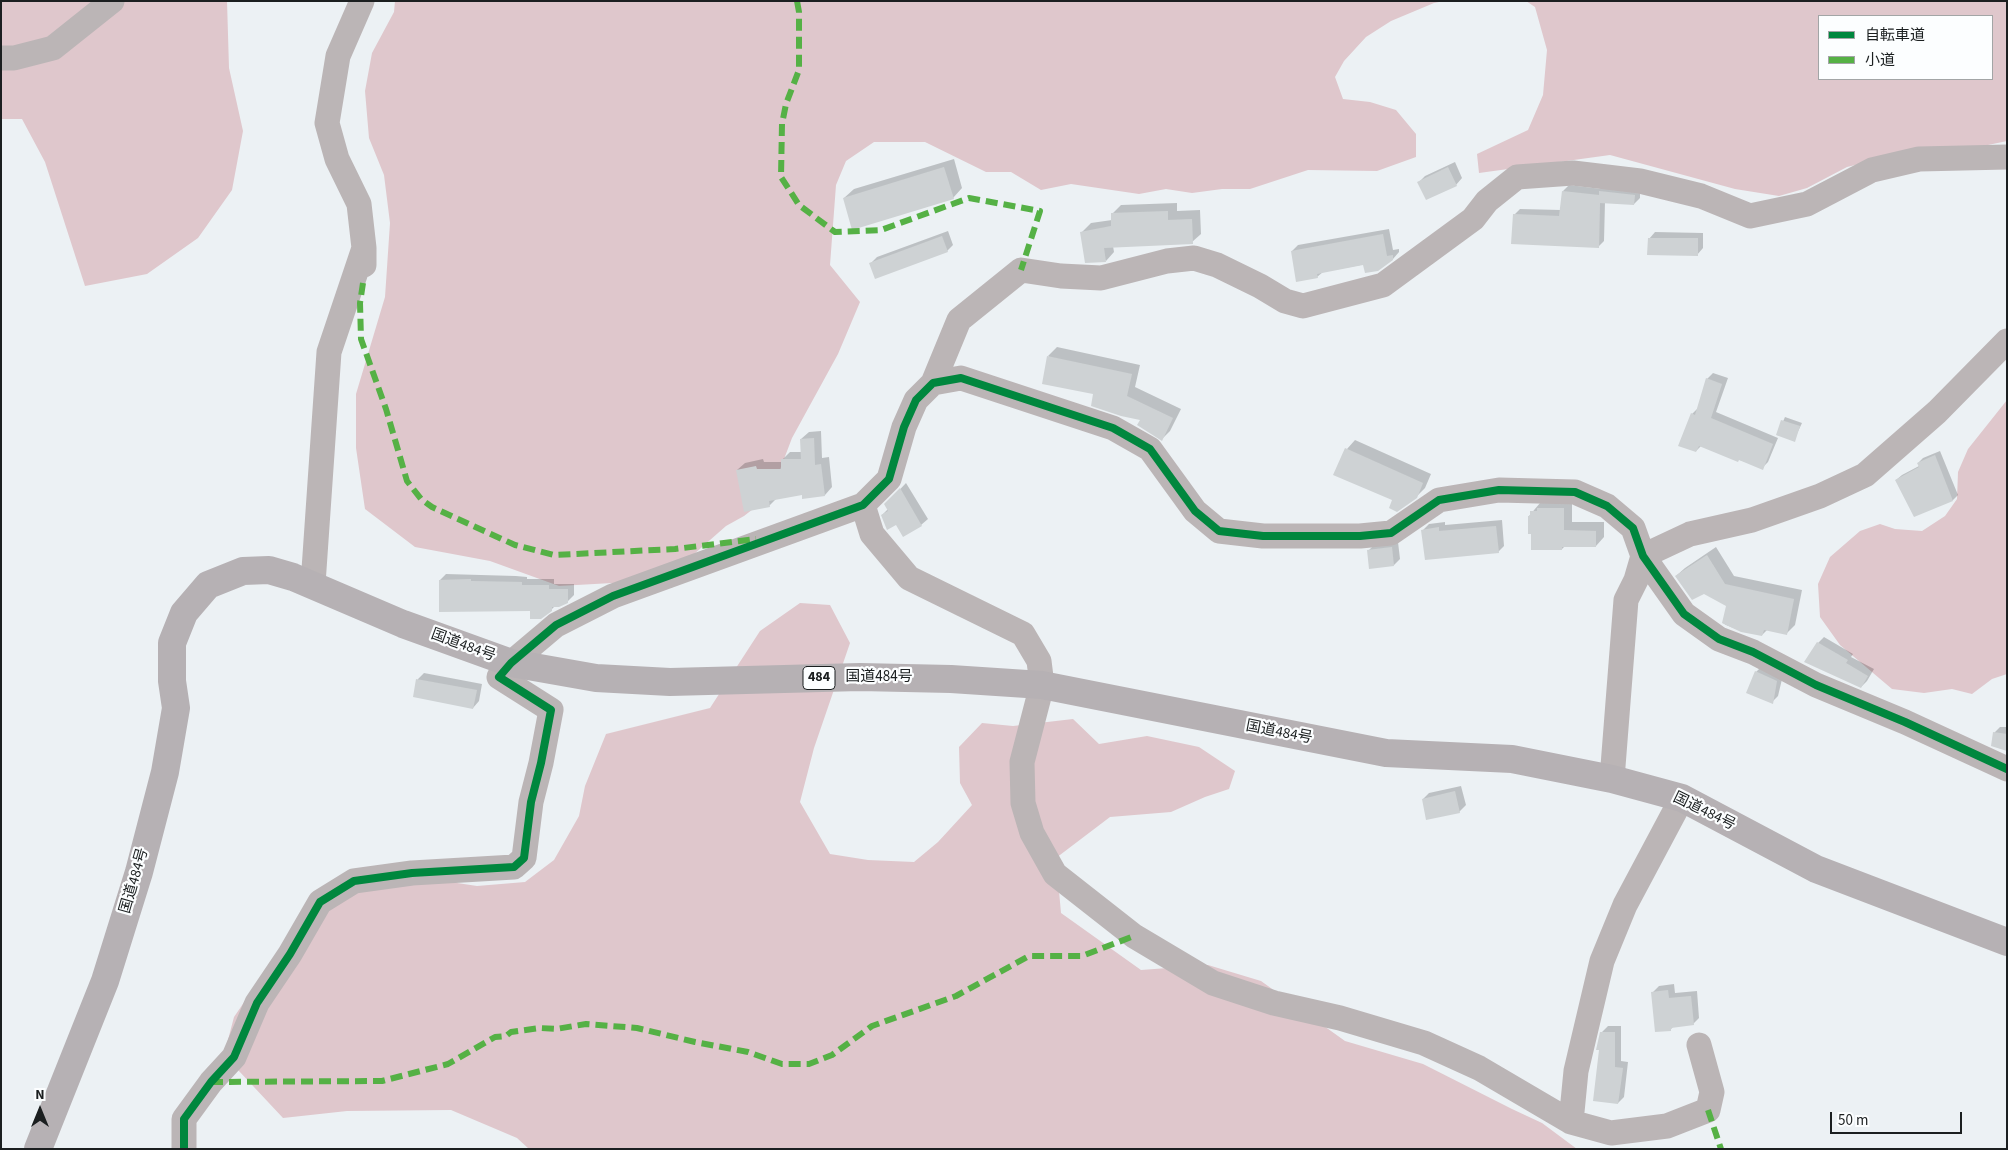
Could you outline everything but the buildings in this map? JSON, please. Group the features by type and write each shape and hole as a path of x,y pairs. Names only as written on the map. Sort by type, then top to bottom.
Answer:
{"highway":[{"name":"国道484号","path":"38,1149 105,981 166,772 176,708 172,681 172,643 184,613 208,585 243,571 269,570 313,584 403,624 510,663 596,678 644,682 860,677 951,679 1042,685 1386,753 1512,760 1612,779 1682,798 1816,869 2007,942"}],"street":[{"path":"1,58 14,58 53,48 112,1"},
{"path":"362,1 338,56 327,123 337,159 359,204 364,248 363,283"},
{"path":"184,1149 184,1119 211,1082 234,1057 257,1003 290,954 320,902 354,881 412,873 514,867 524,858 531,802 551,710 499,676 510,663 556,625 613,596 863,505 889,479 904,426 916,400 934,383 959,320 1021,270 1061,276 1100,278 1166,261 1194,258 1217,265 1260,286 1285,301 1303,306 1383,285 1473,219 1487,201 1517,177 1573,173 1640,181 1701,196 1750,216 1807,204 1872,170 1920,159 2007,157"},
{"path":"313,584 329,352 364,248"},
{"path":"1612,779 1626,600 1636,580 1643,556 1690,534 1752,520 1820,496 1865,475 1937,412 2007,341"},
{"path":"934,383 961,378 1113,428 1150,449 1195,511 1220,531 1263,536 1360,536 1384,534 1391,533 1439,500 1500,490 1575,492 1607,506 1633,528 1643,556 1684,614 1719,639 1753,652 1816,685 1867,708 1905,722 2007,769"},
{"path":"863,505 872,534 908,578 1023,634 1039,661 1042,685 1022,762 1023,803 1032,833 1055,874 1134,936 1213,983 1274,1003 1340,1018 1424,1043 1479,1068 1571,1122 1611,1133 1667,1126 1708,1110 1712,1092 1699,1045"},
{"path":"1571,1122 1576,1071 1602,961 1625,905 1682,798"}],"shaded area":[{"path":"1,1 227,1 229,68 243,131 232,190 198,238 147,274 85,286 45,162 22,119 1,119"},
{"path":"395,1 1444,1 1434,3 1391,21 1366,37 1344,61 1335,77 1343,99 1370,102 1396,110 1416,134 1416,157 1377,171 1308,170 1250,189 1222,189 1192,193 1166,189 1139,194 1071,184 1041,190 1011,172 986,172 925,142 874,142 846,161 836,185 830,265 860,302 838,354 792,438 770,496 744,516 726,526 685,562 630,582 559,586 490,561 415,547 365,509 356,448 356,394 385,297 390,223 384,175 369,138 365,91 372,53 394,12"},
{"path":"1526,1 2007,1 2007,141 1969,149 1904,153 1847,167 1807,188 1779,196 1735,189 1610,155 1479,173 1477,154 1528,130 1543,95 1547,50 1535,7"},
{"path":"2007,400 2007,674 1992,679 1972,694 1952,689 1924,693 1892,689 1840,645 1820,617 1818,584 1830,557 1860,531 1880,524 1895,529 1922,531 1945,516 1957,499 1958,472 1968,449"},
{"path":"800,603 830,605 850,643 814,748 800,802 830,854 868,860 914,862 938,842 972,805 960,783 959,747 982,723 1013,726 1073,719 1099,744 1147,736 1199,747 1235,771 1229,789 1171,812 1110,817 1056,858 1061,913 1141,970 1208,965 1261,981 1345,1041 1423,1064 1542,1123 1577,1149 529,1149 517,1138 451,1110 347,1111 283,1118 224,1055 234,1017 268,967 325,897 411,876 477,886 525,882 554,860 579,816 585,786 606,734 710,708 760,631"}],"marked path":[{"path":"797,1 799,12 799,70 786,104 782,124 781,177 799,205 835,232 881,230 969,198 1040,211 1021,270"},
{"path":"363,283 360,303 361,339 386,409 407,481 421,499 432,507 515,545 554,555 675,549 756,539"},
{"path":"211,1082 382,1081 448,1064 495,1037 506,1036 511,1032 540,1028 556,1029 586,1024 637,1028 748,1052 782,1064 809,1064 832,1055 872,1026 956,996 1029,956 1082,956 1134,936"},
{"path":"1708,1110 1721,1149"}],"cycle path":[{"path":"184,1149 184,1119 211,1082 234,1057 257,1003 290,954 320,902 354,881 412,873 514,867 524,858 531,802 551,710 499,677 511,663 556,625 613,596 863,505 889,479 904,427 916,400 933,383 961,378 1113,428 1150,449 1195,511 1219,531 1263,536 1360,536 1391,533 1439,500 1499,490 1575,492 1607,506 1633,528 1643,556 1684,614 1719,639 1753,652 1816,685 1905,722 2007,769"}]}
